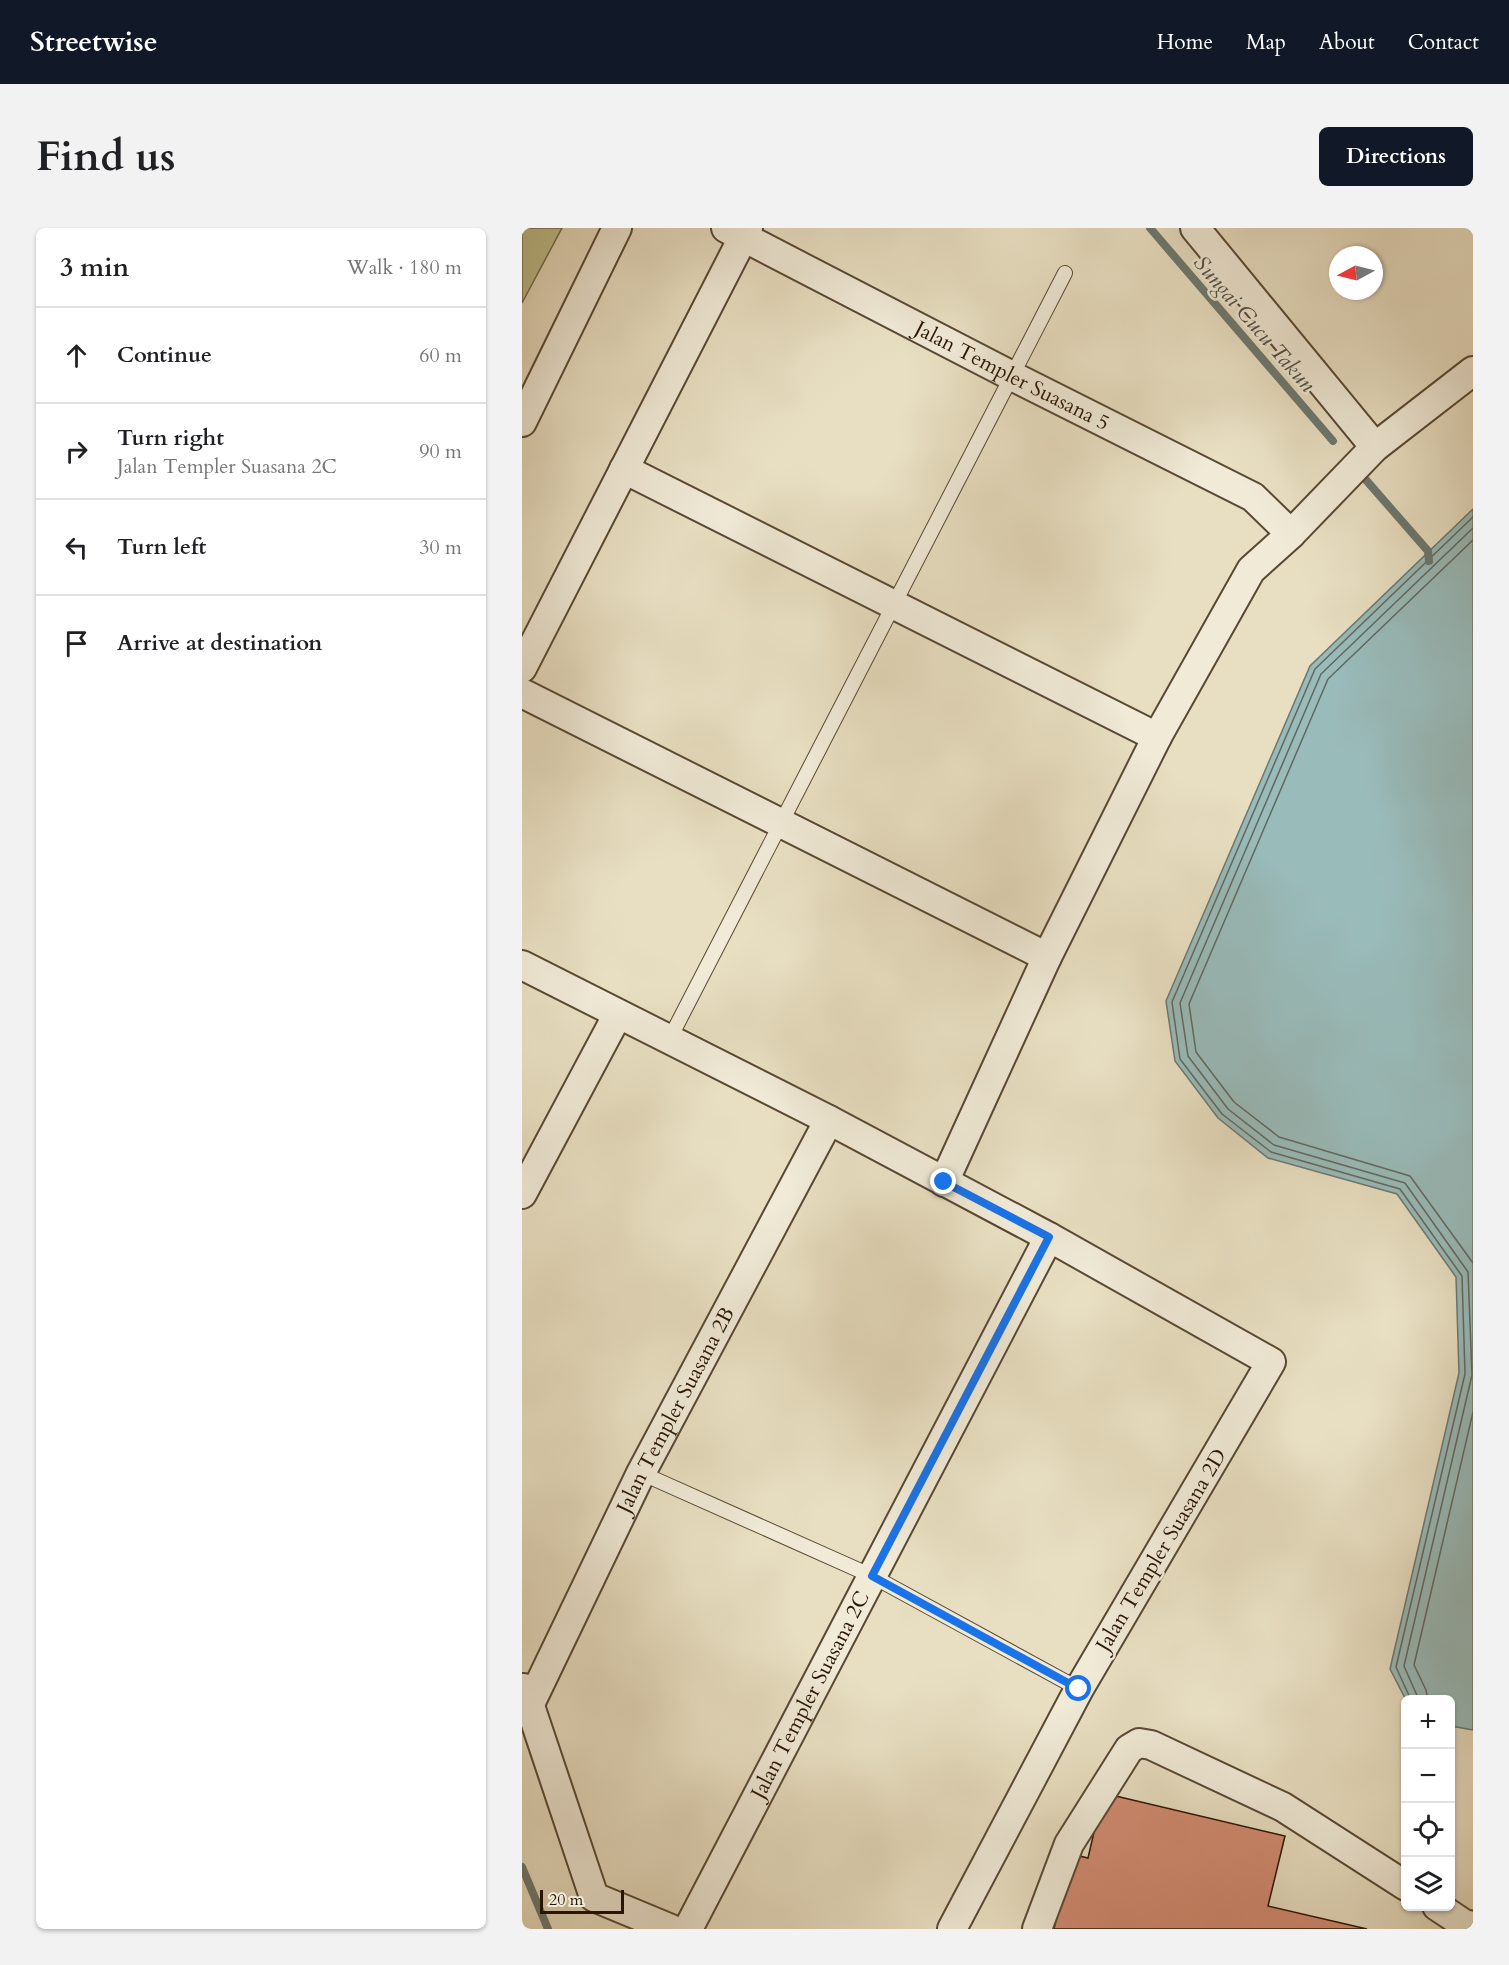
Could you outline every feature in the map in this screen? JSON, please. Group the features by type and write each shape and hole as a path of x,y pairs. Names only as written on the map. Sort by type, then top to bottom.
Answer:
{"street":[{"path":"522,422 616,228"},
{"path":"1195,228 1375,447"},
{"path":"522,668 624,469 739,231"},
{"name":"Jalan Templer Suasana 5","path":"739,231 1012,376 1253,497 1291,534"},
{"path":"944,1182 1047,957 1157,737 1251,570 1291,534 1375,447 1473,370"},
{"path":"624,469 1157,737"},
{"path":"522,693 1047,957"},
{"path":"522,965 829,1120 1049,1237"},
{"path":"522,1194 618,1014"},
{"name":"Jalan Templer Suasana 2B","path":"526,1694 829,1120"},
{"name":"Jalan Templer Suasana 2D","path":"952,1929 1079,1689 1272,1362 1049,1237"},
{"name":"Jalan Templer Suasana 2C","path":"688,1929 1049,1237"},
{"path":"526,1694 594,1897 671,1929"},
{"path":"1037,1929 1069,1844 1129,1749 1139,1743 1151,1745 1284,1807 1401,1883"},
{"path":"1444,1911 1464,1924 1473,1926"}],"lane":[{"path":"669,1040 1065,273"},
{"path":"641,1473 872,1576 1079,1689"}],"green space":[{"path":"522,228 562,228 522,303"}],"water":[{"path":"1473,509 1473,1730 1455,1727 1455,1695 1403,1695 1390,1669 1459,1373 1456,1277 1397,1194 1268,1158 1218,1118 1175,1061 1166,1001 1310,666"}],"building":[{"path":"1103,1793 1285,1836 1268,1906 1367,1929 1054,1929 1071,1854 1088,1858"}],"waterway":[{"name":"Sungai Cucu Takun","path":"1150,228 1333,441"},
{"name":"Sungai Cucu Takun","path":"1366,480 1428,551 1429,561"},
{"path":"522,1867 548,1929"}],"route":[{"path":"944,1182 1049,1237 872,1576 1079,1689"}]}
